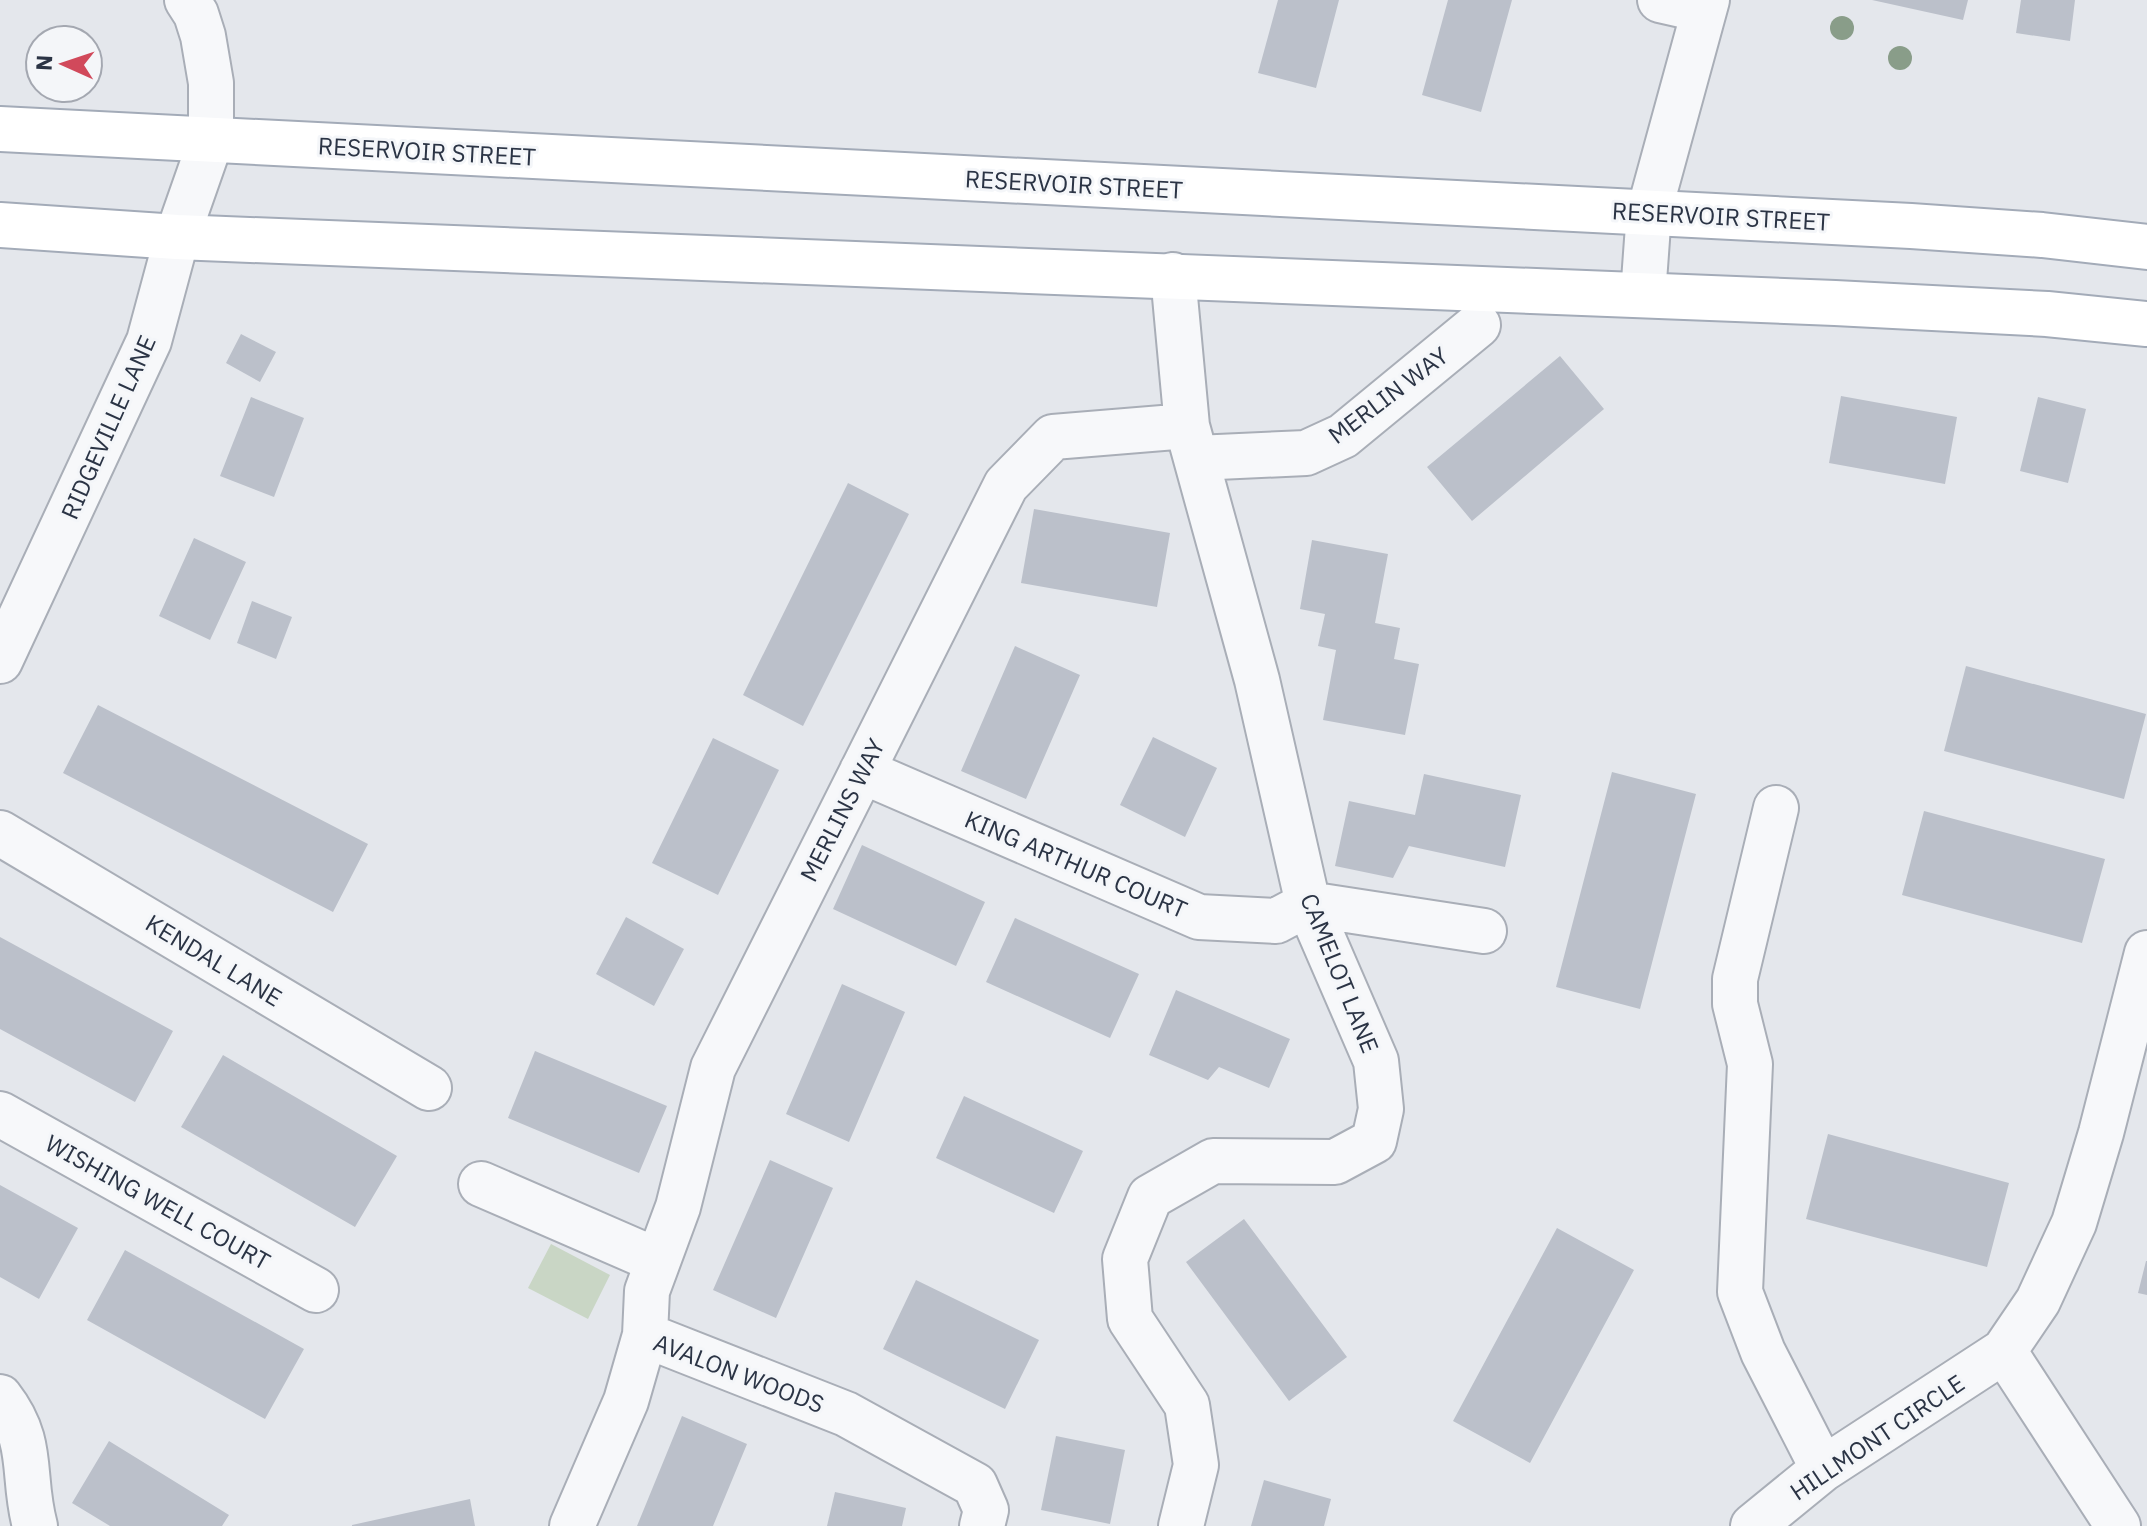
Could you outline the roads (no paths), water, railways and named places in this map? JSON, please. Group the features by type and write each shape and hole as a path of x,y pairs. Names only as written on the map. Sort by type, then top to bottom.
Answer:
{"main road":[{"name":"RESERVOIR STREET","path":"0,129 1649,212 2042,235 2147,247"},
{"path":"0,225 177,237 1643,295 2047,314 2147,324"}],"street":[{"name":"RIDGEVILLE LANE","path":"0,661 149,341 177,237 211,140 211,83 203,36 187,0"},
{"path":"1643,295 1649,212 1705,5 1660,0"},
{"name":"CAMELOT LANE","path":"1173,275 1191,442 1257,680 1308,904 1376,1061 1381,1109 1374,1141 1335,1162 1213,1161 1150,1197 1125,1259 1130,1319 1187,1405 1196,1465 1181,1526"},
{"name":"MERLIN WAY","path":"1191,442 1306,453 1343,436 1478,325"},
{"name":"MERLINS WAY","path":"645,1335 647,1291 678,1207 713,1068 1006,485 1053,437 1191,442"},
{"name":"KING ARTHUR COURT","path":"862,771 1199,917 1276,921 1308,904"},
{"path":"1776,808 1735,979 1735,1004 1750,1064 1740,1292 1763,1352 1823,1469"},
{"name":"KENDAL LANE","path":"0,833 429,1088"},
{"path":"1308,904 1484,931"},
{"name":"HILLMONT CIRCLE","path":"1753,1526 1823,1469 2004,1351 2038,1301 2074,1223 2101,1133 2147,953"},
{"name":"WISHING WELL COURT","path":"0,1114 316,1290"},
{"path":"481,1184 658,1261"},
{"name":"AVALON WOODS","path":"572,1526 626,1401 645,1335 846,1414 975,1485 986,1510 982,1526"},
{"path":"2004,1351 2118,1526"},
{"path":"0,1397 14,1415 23,1435 30,1509 35,1526"}]}
